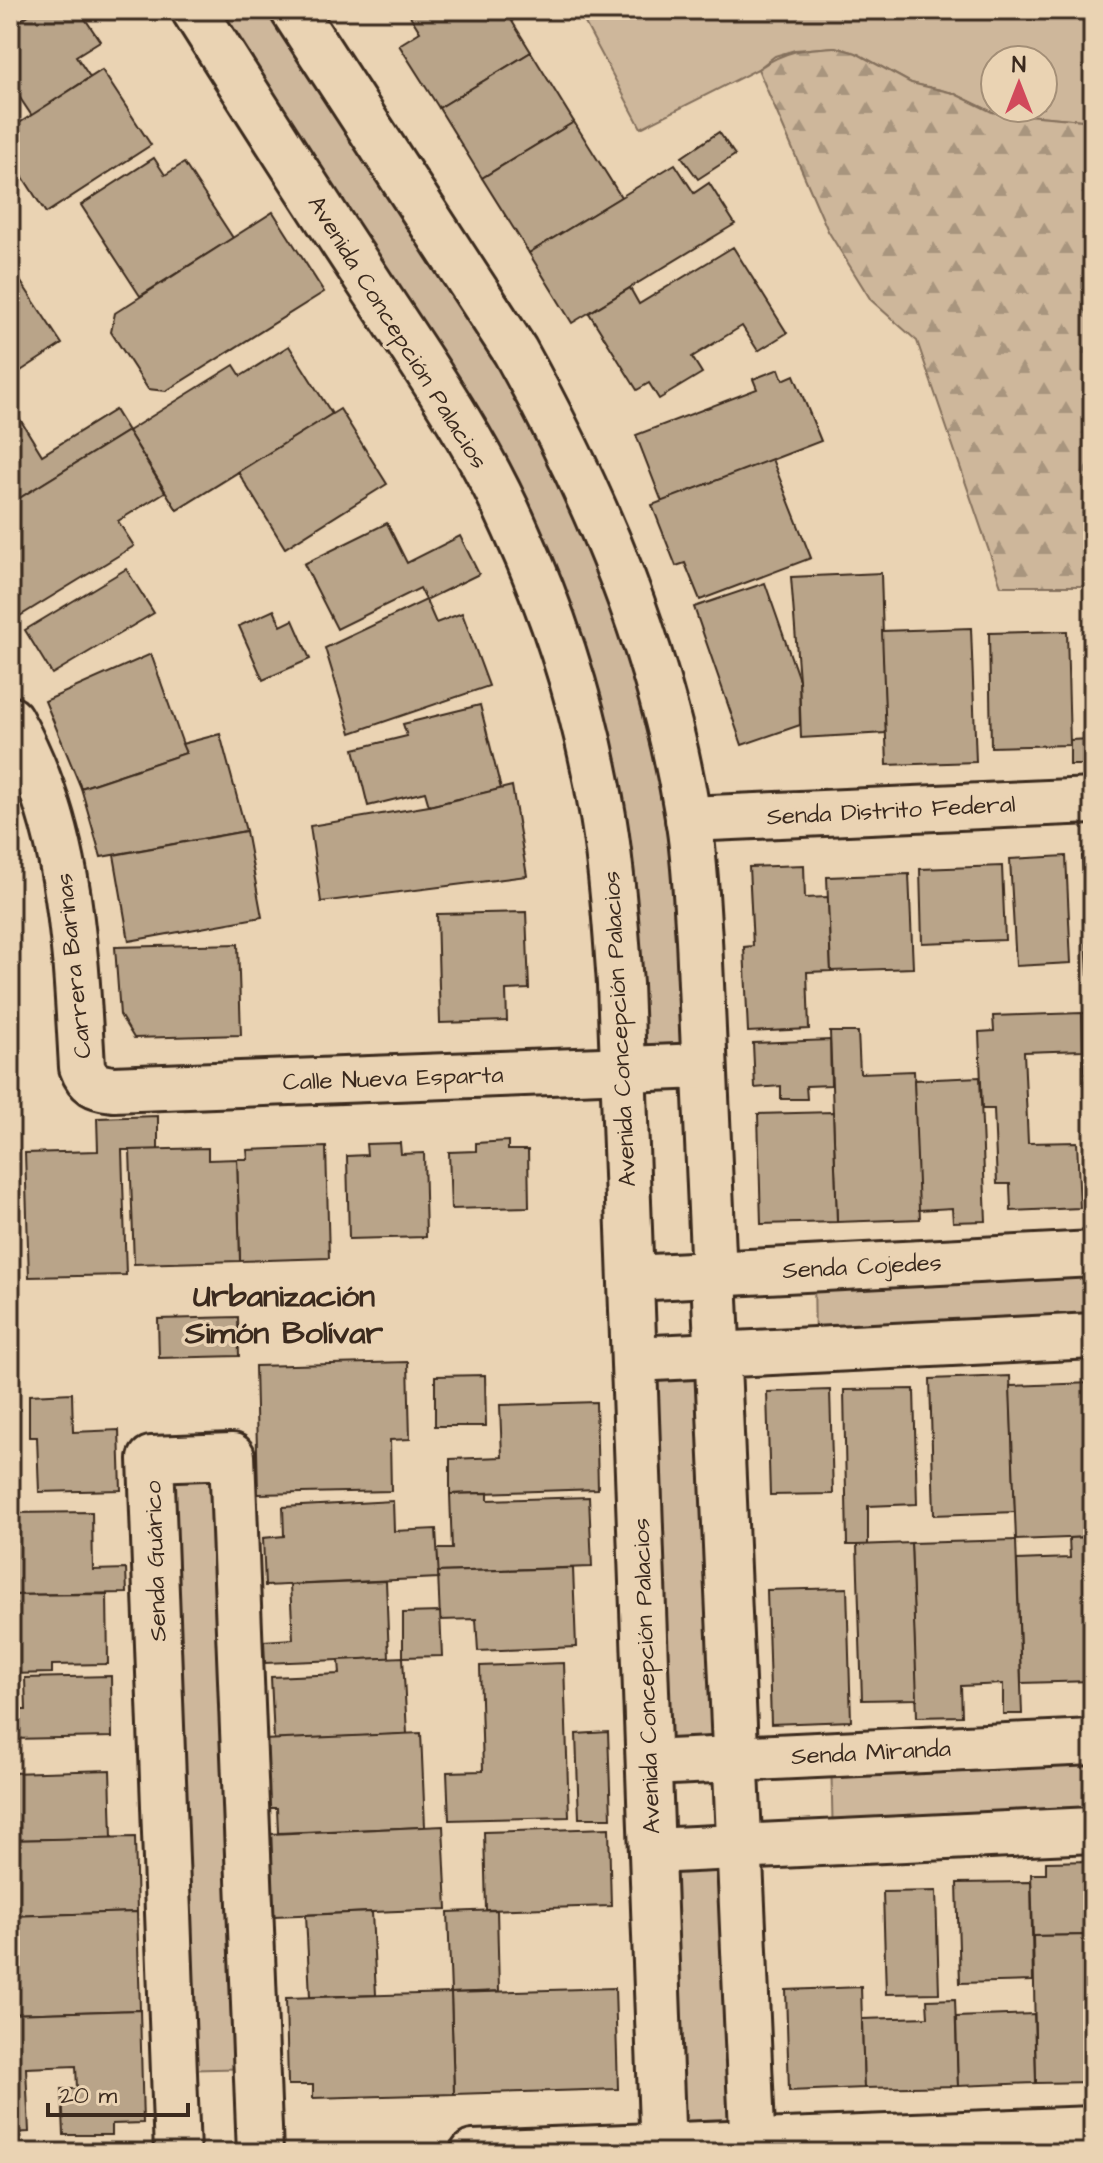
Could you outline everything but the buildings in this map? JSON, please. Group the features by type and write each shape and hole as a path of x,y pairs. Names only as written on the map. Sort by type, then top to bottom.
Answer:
{"street":[{"name":"Avenida Concepción Palacios","path":"194,10 446,401 508,513 539,585 578,704 603,815 615,915 623,1069 663,2149"},
{"path":"293,10 515,351 569,453 639,617 675,747 688,819 699,939 752,2147"},
{"name":"Carrera Barinas","path":"10,719 44,794 60,849 73,918 82,1067 86,1079"},
{"name":"Senda Distrito Federal","path":"688,819 1093,801"},
{"name":"Calle Nueva Esparta","path":"86,1079 97,1087 113,1089 703,1066"},
{"name":"Senda Cojedes","path":"632,1278 1093,1254"},
{"path":"635,1359 1093,1336"},
{"name":"Senda Guárico","path":"177,2153 151,1459 232,1456 260,2153"},
{"name":"Senda Miranda","path":"649,1763 1093,1742"},
{"path":"652,1851 1093,1830"},
{"path":"473,2153 752,2147 1093,2129"}],"green space":[{"path":"194,10 293,10 478,296 639,617 703,1066 623,1069 620,984 539,585"},
{"path":"578,10 1093,10 1093,121 1059,118 1059,44 979,44 979,106 953,93 911,83 856,53 835,47 795,50 775,56 758,69 641,128"},
{"path":"835,47 856,53 911,83 953,93 979,106 979,124 1059,124 1059,118 1093,121 1093,586 1001,586 917,341 871,300 828,231 758,69 777,58"},
{"path":"1093,1254 1093,1336 815,1350 814,1268"},
{"path":"717,1356 735,1758 649,1763 635,1359"},
{"path":"232,1456 256,2068 174,2070 151,1459"},
{"path":"1093,1742 1093,1830 833,1842 831,1754"},
{"path":"739,1847 752,2141 1093,2128 1093,2153 753,2153 663,2145 652,1851"}],"district":[{"name":"Urbanización Simón Bolívar","path":"284,1314"}]}
